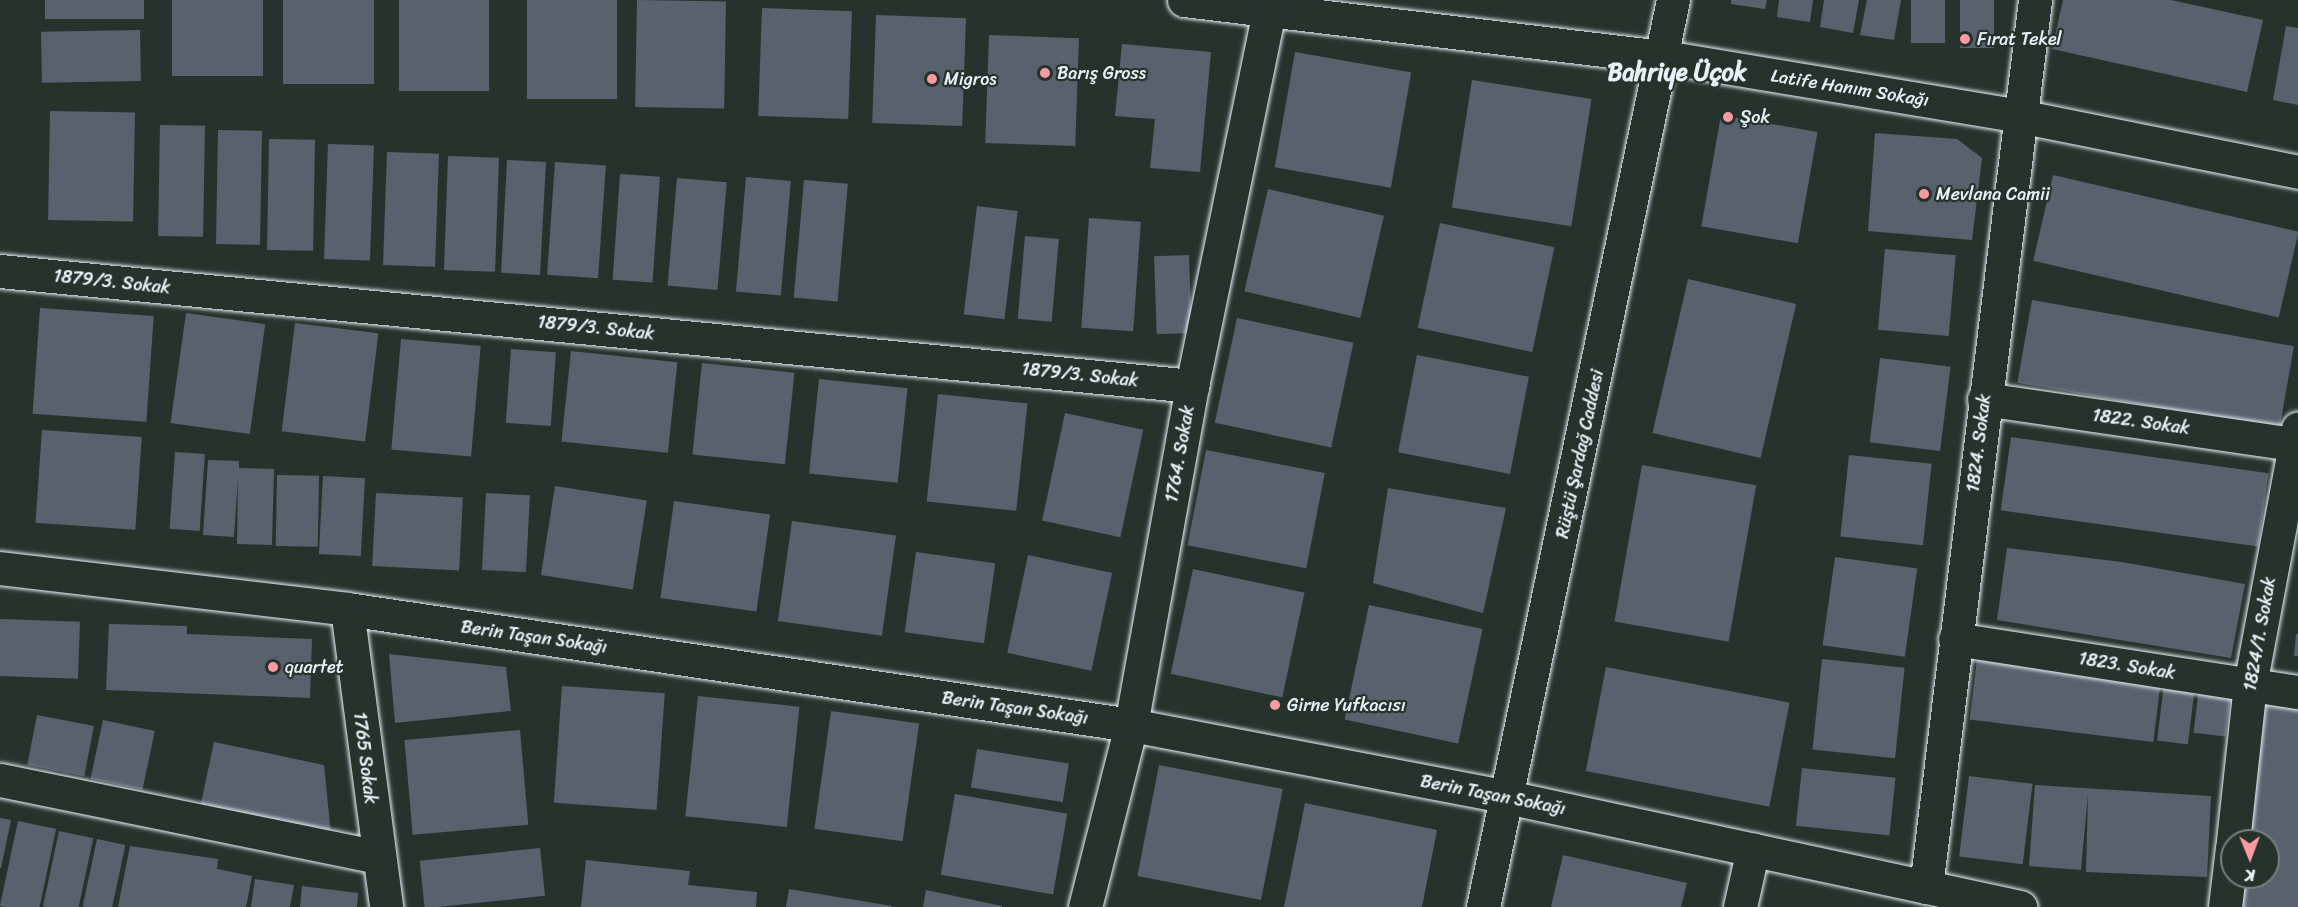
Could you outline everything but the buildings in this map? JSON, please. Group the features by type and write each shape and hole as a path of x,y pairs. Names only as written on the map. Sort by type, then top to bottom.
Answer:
{"street":[{"name":"Latife Hanım Sokağı","path":"1185,0 1271,6 1664,57 2019,116 2298,172"},
{"name":"Rüştü Şardağ Caddesi","path":"1483,907 1664,57 1673,0"},
{"name":"1824. Sokak","path":"1926,887 1984,399 2035,0"},
{"name":"1764. Sokak","path":"1085,907 1131,725 1192,386 1271,6"},
{"name":"1879/3. Sokak","path":"0,271 1192,386"},
{"name":"1822. Sokak","path":"1984,399 2297,439"},
{"name":"1824/1. Sokak","path":"2234,829 2250,685 2297,439"},
{"name":"Berin Taşan Sokağı","path":"0,568 347,609 1131,725 1507,797 2020,907"},
{"name":"1765 Sokak","path":"347,609 386,907"},
{"name":"1823. Sokak","path":"1955,639 2298,692"},
{"path":"0,780 378,857"},
{"path":"1740,907 1753,849"},
{"path":"2225,907 2227,889"}],"place":[{"name":"Fırat Tekel","path":"1965,39"},
{"name":"Barış Gross","path":"1045,73"},
{"name":"Migros","path":"932,79"},
{"name":"Şok","path":"1728,117"},
{"name":"Mevlana Camii","path":"1924,194"},
{"name":"quartet","path":"273,667"},
{"name":"Girne Yufkacısı","path":"1275,705"}],"district":[{"name":"Bahriye Üçok","path":"1677,73"}]}
